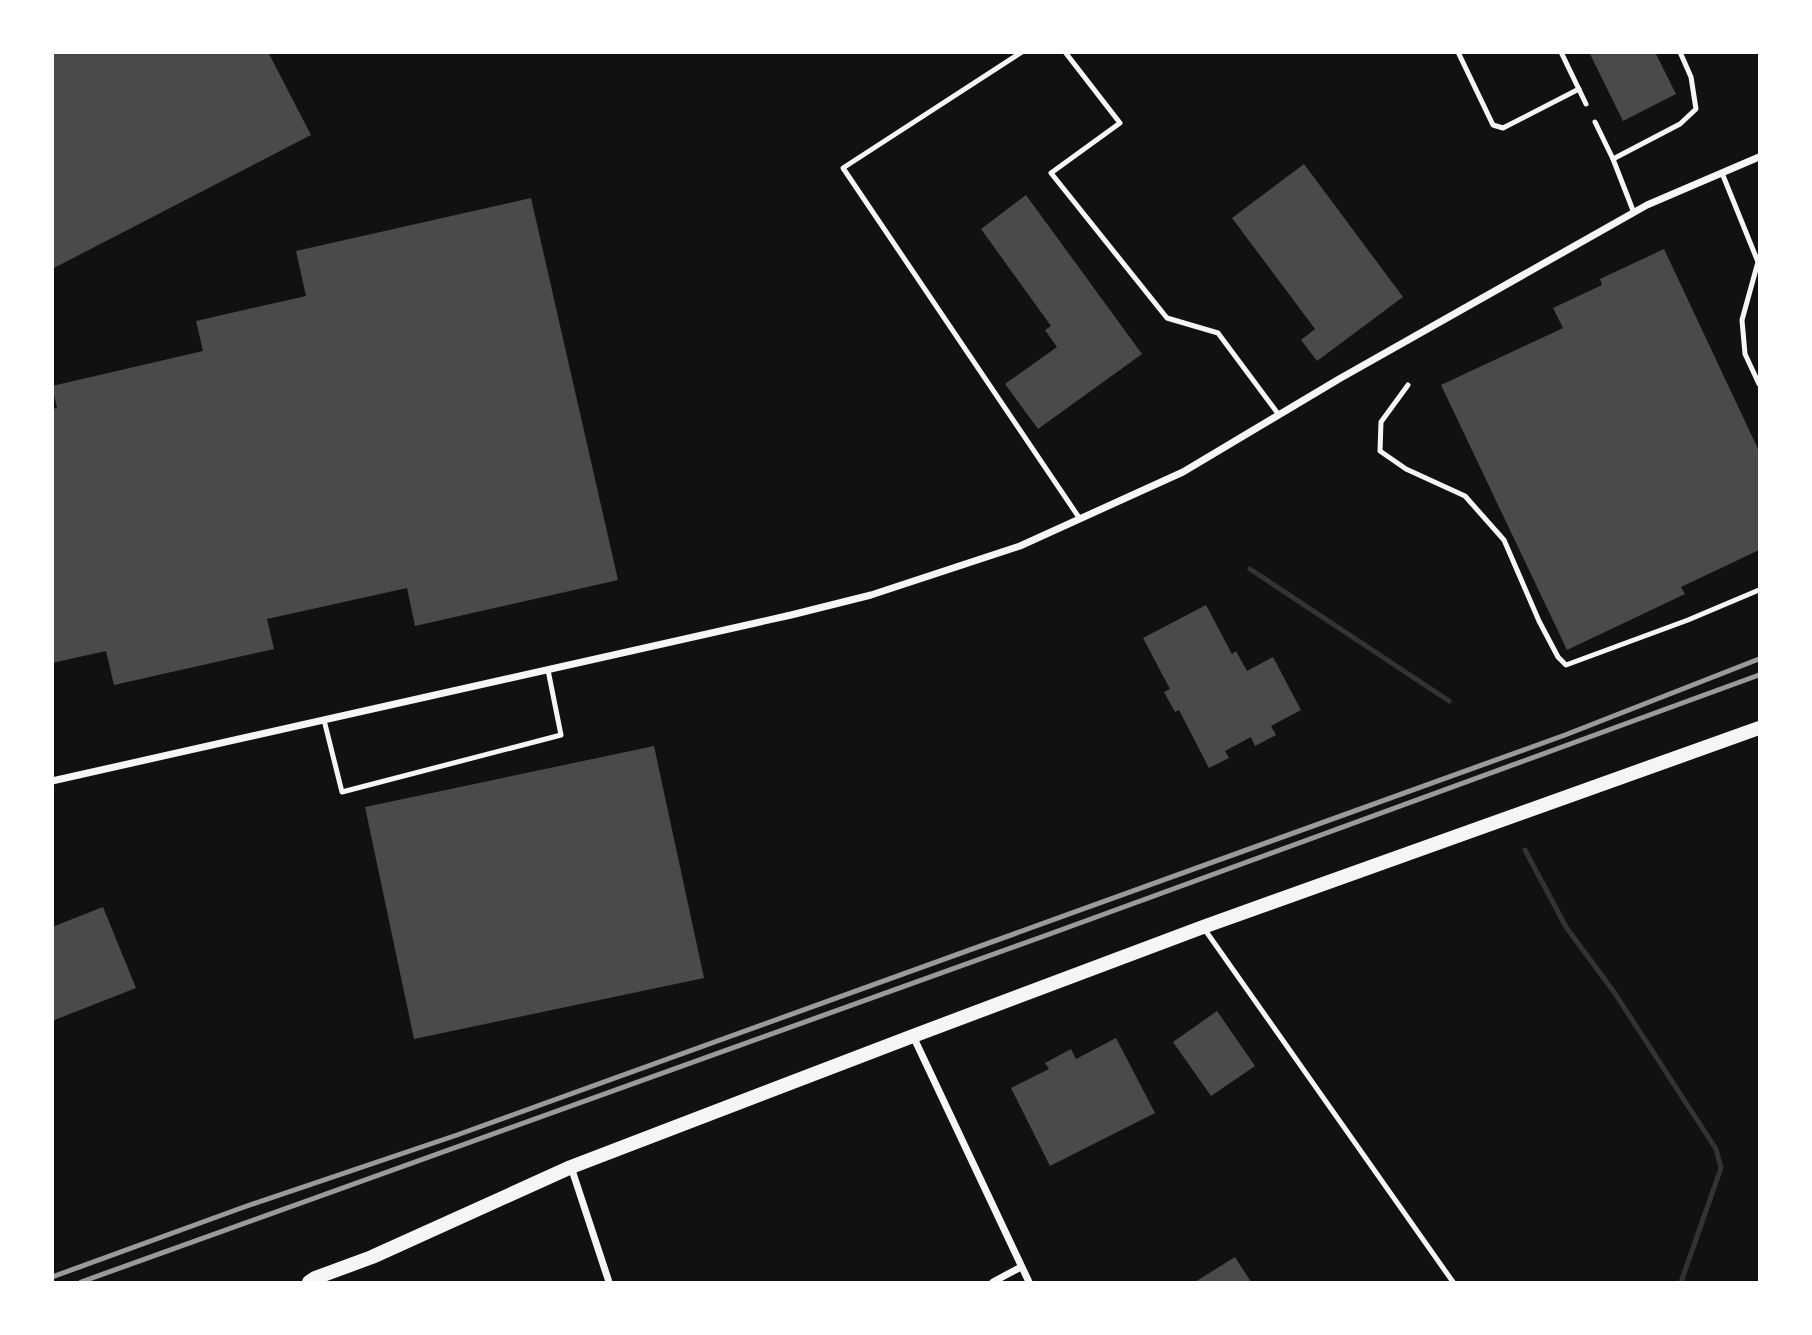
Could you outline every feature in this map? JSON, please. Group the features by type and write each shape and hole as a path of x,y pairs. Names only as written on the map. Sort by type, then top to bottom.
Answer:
{"main road":[{"path":"309,1283 315,1278 372,1257 571,1167 913,1036 1203,927 1759,728"}],"street":[{"path":"52,780 791,615 871,595 1020,546 1183,472 1647,205 1759,157"},
{"path":"913,1036 1029,1283"},
{"path":"571,1167 609,1283"},
{"path":"993,1283 1021,1266"}],"lane":[{"path":"1021,52 844,167 1080,519"},
{"path":"1065,52 1120,123 1051,173 1167,318 1219,333 1279,415"},
{"path":"1458,52 1493,125 1503,128 1579,89"},
{"path":"1561,52 1586,104"},
{"path":"1613,159 1680,124 1696,109 1691,77 1680,52"},
{"path":"1595,122 1613,159 1633,213"},
{"path":"1722,173 1758,262 1742,320 1745,354 1759,384"},
{"path":"1408,385 1381,422 1380,451 1406,469 1465,496 1504,540 1539,621 1558,657 1566,665 1688,621 1759,590"},
{"path":"324,720 342,792 561,735 548,670"},
{"path":"1203,927 1453,1283"}],"building":[{"path":"52,52 268,52 311,135 52,269"},
{"path":"1589,52 1655,52 1676,94 1623,121"},
{"path":"1304,164 1403,297 1317,361 1301,340 1315,329 1232,218"},
{"path":"1026,195 1142,354 1038,429 1005,384 1057,347 1045,330 1051,326 981,229"},
{"path":"531,198 618,580 415,626 407,588 267,619 274,649 114,685 106,651 52,663 52,409 57,408 52,386 203,351 196,321 306,296 296,251"},
{"path":"1664,249 1759,451 1759,550 1681,587 1685,594 1567,650 1441,385 1563,328 1553,308 1602,285 1600,279"},
{"path":"1206,605 1232,654 1236,651 1247,671 1273,657 1301,710 1271,726 1276,735 1255,746 1251,737 1225,751 1229,758 1209,768 1179,710 1175,712 1164,692 1170,689 1143,638"},
{"path":"654,746 704,978 414,1039 365,807"},
{"path":"103,907 136,988 52,1021 52,927"},
{"path":"1217,1011 1255,1066 1211,1096 1173,1042"},
{"path":"1116,1038 1155,1113 1050,1166 1011,1088 1049,1069 1045,1063 1071,1049 1076,1059"},
{"path":"1235,1257 1251,1282 1195,1282"}],"waterway":[{"path":"1250,569 1449,701"},
{"path":"1525,850 1566,927 1614,992 1716,1149 1721,1168 1681,1282"}],"railway":[{"path":"52,1277 244,1207 457,1135 1565,735 1759,659"},
{"path":"81,1282 1047,935 1759,675"}]}
